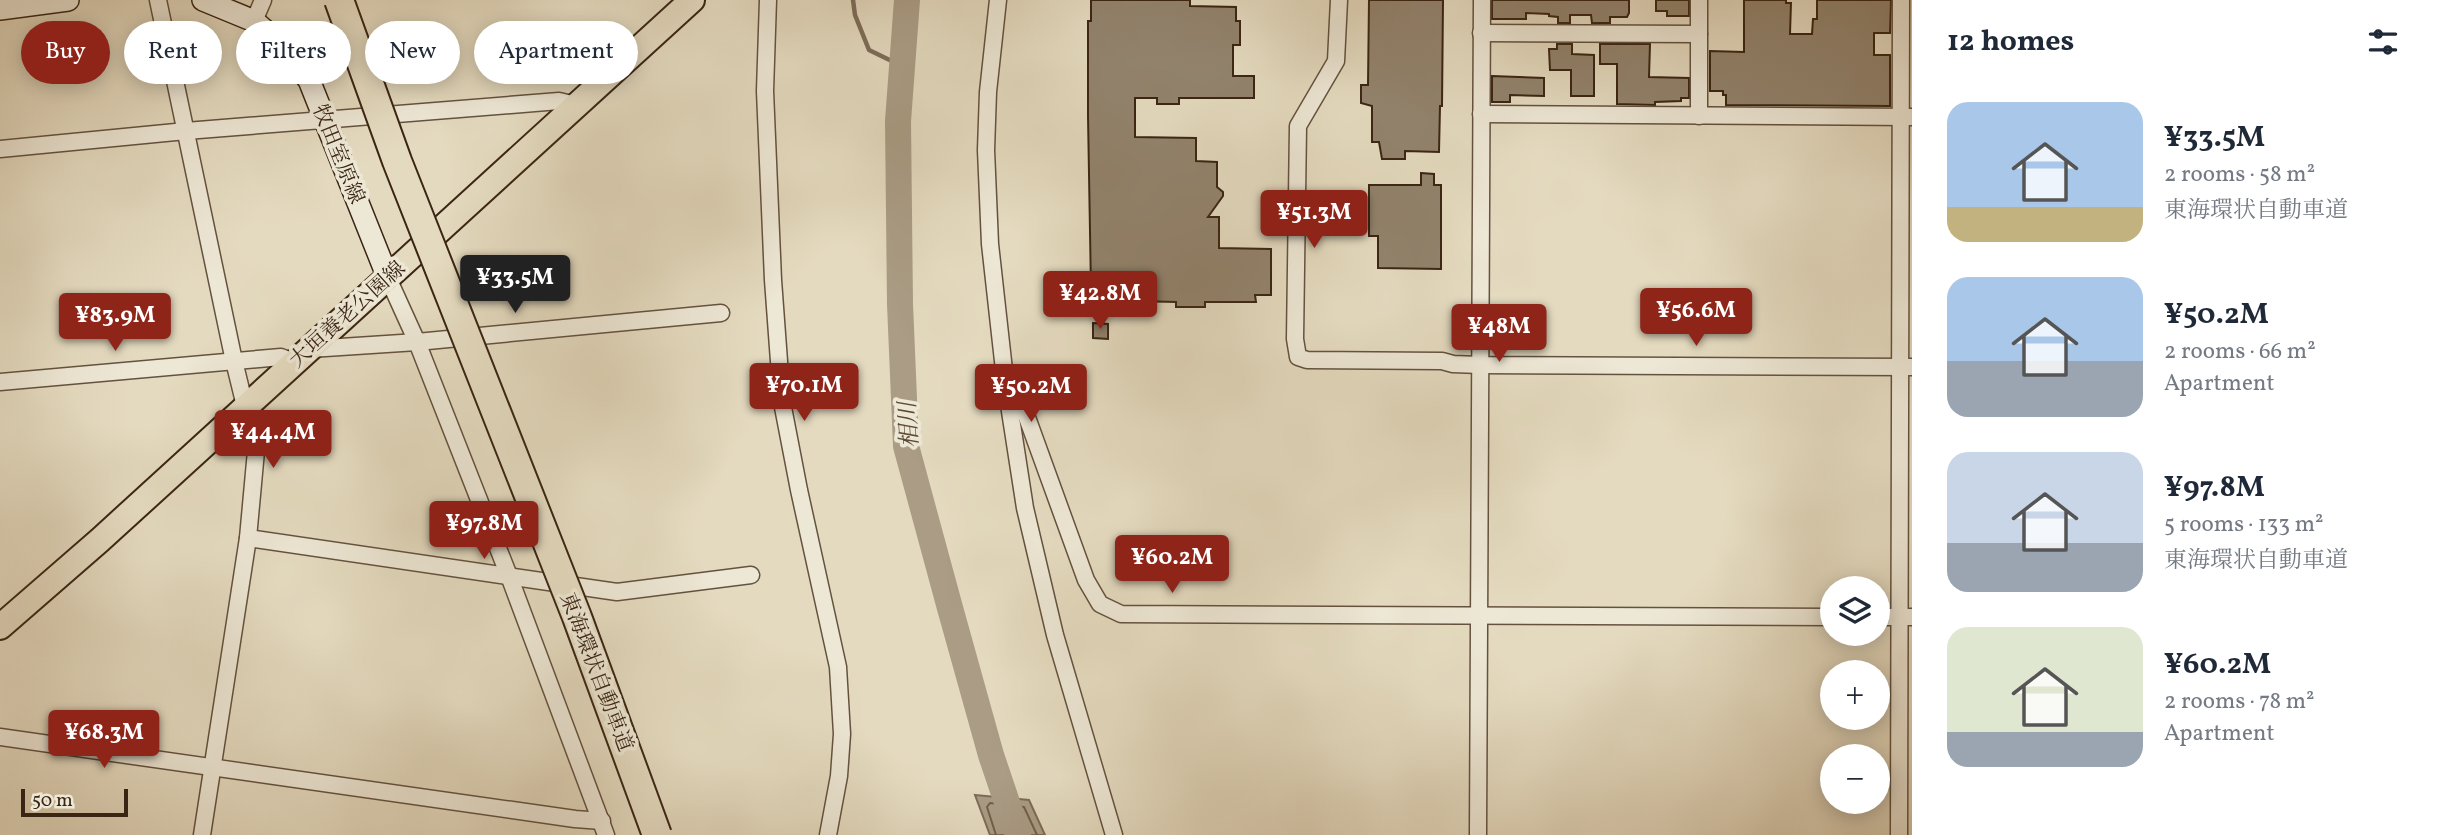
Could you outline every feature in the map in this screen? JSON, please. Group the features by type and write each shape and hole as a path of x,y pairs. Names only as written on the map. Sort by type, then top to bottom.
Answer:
{"highway":[{"name":"東海環状自動車道","path":"339,0 397,161 573,605 657,835"}],"main road":[{"path":"0,9 68,0"},
{"name":"牧田室原線","path":"203,0 254,20 275,39 309,80 388,278"},
{"name":"大垣養老公園線","path":"4,619 247,406 692,0"}],"street":[{"path":"158,0 234,361 256,451 248,538 202,835"},
{"path":"254,20 263,0"},
{"path":"768,0 765,91 773,281 782,402 838,667 842,734 839,776 828,835"},
{"path":"998,0 988,92 986,150 990,244 1005,379 1025,508 1055,635 1114,835"},
{"path":"1339,0 1336,61 1298,125 1294,339 1298,357 1307,360 1442,361 1480,365 1905,367"},
{"path":"1478,835 1482,0"},
{"path":"1699,0 1699,116"},
{"path":"1899,835 1906,617 1906,117 1901,0"},
{"path":"1481,33 1699,34"},
{"path":"0,149 559,101 576,105"},
{"path":"1481,114 1906,117"},
{"path":"0,737 213,768 573,827 604,828 509,576 417,342 388,278"},
{"path":"0,382 721,313"},
{"path":"1005,379 1016,387 1086,580 1100,604 1121,614 1820,617"},
{"path":"248,538 617,592 751,575"}],"water":[{"path":"975,795 1029,800 1045,835 990,835"}],"building":[{"path":"1091,0 1190,0 1190,6 1236,7 1236,21 1240,21 1240,45 1233,45 1233,76 1254,76 1254,98 1179,98 1179,104 1157,104 1157,98 1135,98 1135,137 1196,138 1196,161 1217,162 1217,187 1223,192 1223,196 1208,217 1219,217 1219,248 1271,249 1271,295 1255,295 1256,302 1205,302 1205,307 1176,307 1176,302 1134,301 1134,289 1091,289 1088,21 1091,21"},
{"path":"1369,0 1443,0 1439,152 1405,151 1405,159 1382,159 1379,142 1372,142 1372,106 1361,103 1361,85 1368,85"},
{"path":"1492,0 1629,0 1629,13 1627,17 1610,17 1610,23 1592,23 1591,15 1570,15 1570,23 1558,23 1558,17 1549,14 1526,13 1526,19 1492,19"},
{"path":"1656,0 1689,0 1689,16 1667,16 1667,11 1656,11"},
{"path":"1744,0 1786,0 1786,3 1791,3 1790,34 1812,34 1813,19 1817,19 1817,0 1891,0 1890,33 1874,33 1874,55 1890,55 1890,106 1726,105 1723,91 1710,91 1710,51 1744,52"},
{"path":"1557,44 1572,44 1572,54 1594,55 1594,96 1571,96 1571,70 1550,70 1549,49 1557,49"},
{"path":"1600,44 1650,44 1649,77 1689,78 1689,98 1655,102 1655,105 1617,104 1617,64 1600,64"},
{"path":"1492,76 1544,78 1544,96 1510,95 1510,102 1492,102"},
{"path":"1421,173 1434,174 1434,185 1441,185 1441,269 1378,268 1378,236 1369,236 1369,185 1421,185"},
{"path":"1093,323 1108,324 1108,339 1093,338"}],"waterway":[{"path":"853,0 855,15 869,50 902,66"},
{"name":"相川","path":"907,0 898,121 900,304 906,446 991,755 1018,835"}]}
